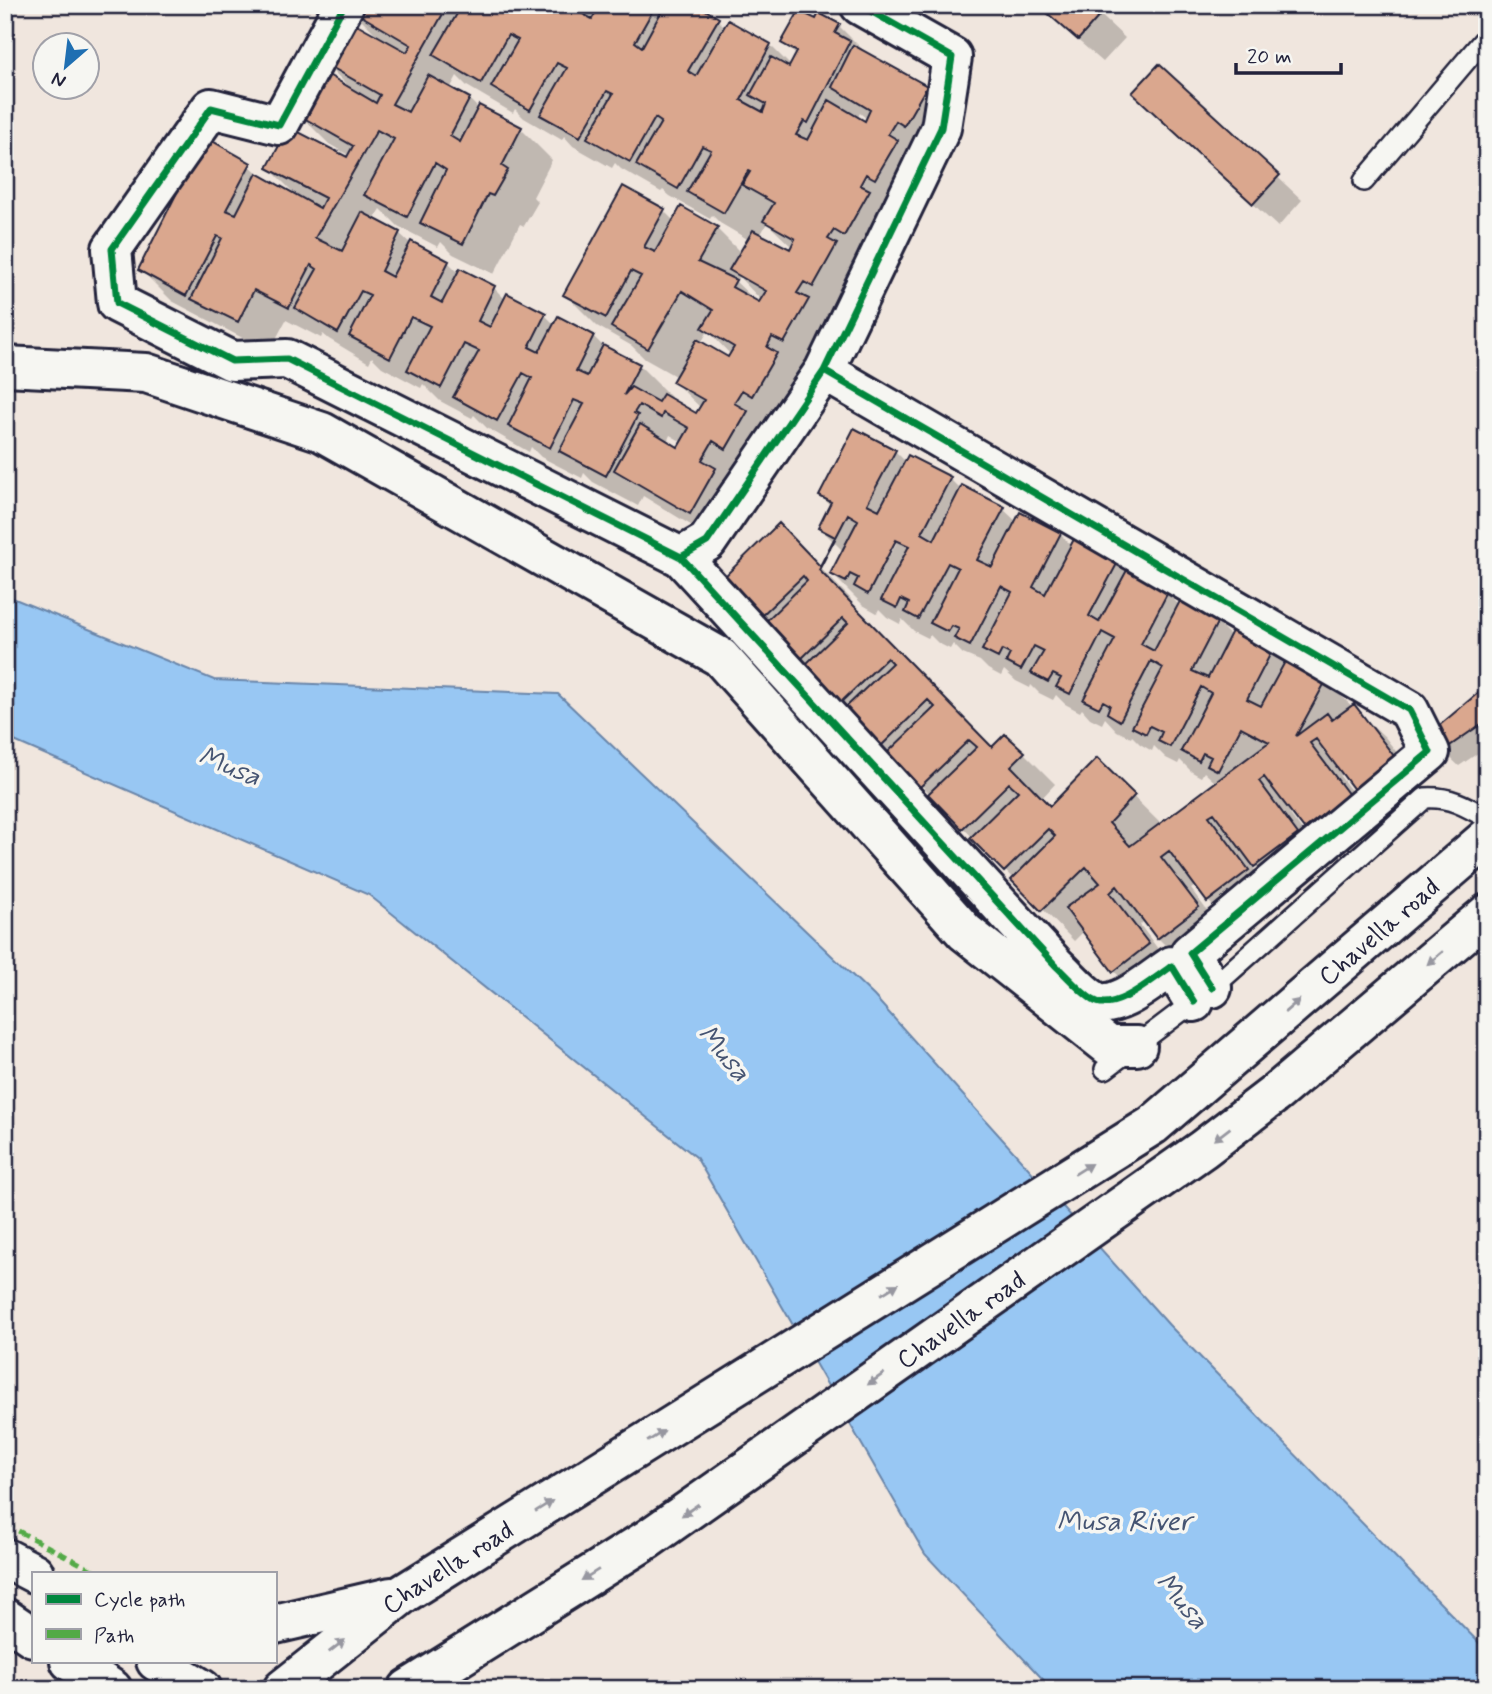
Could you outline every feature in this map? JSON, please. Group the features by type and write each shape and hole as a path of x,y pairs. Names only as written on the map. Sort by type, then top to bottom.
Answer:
{"main road":[{"path":"344,5 279,125 211,108 112,249 117,303 232,361 287,359 681,556 1056,966 1095,1002 1108,1003 1125,998 1181,960 1430,752 1409,710 824,371"},
{"path":"681,556 707,542 824,371 942,128 952,57 860,5"},
{"path":"5,366 146,373 322,432 720,657 965,932 1110,1046 1147,1039 1125,998"},
{"name":"Chavella road","path":"283,1689 403,1594 1153,1125 1487,838"},
{"name":"Chavella road","path":"408,1689 444,1676 648,1539 1192,1157 1276,1093 1487,914"},
{"path":"1181,960 1203,995"},
{"path":"5,1558 32,1572"},
{"path":"5,1568 32,1584"},
{"path":"276,1624 403,1594"},
{"path":"5,1618 32,1636"},
{"path":"72,1662 112,1689"},
{"path":"158,1662 202,1689"}],"lane":[{"path":"1364,181 1487,36"},
{"path":"1105,1069 1203,995 1425,798 1441,797 1487,818"}],"water":[{"name":"Musa River","path":"5,595 214,680 558,694 874,996 1169,1325 1487,1651 1487,1689 1052,1689 925,1554 696,1157 369,895 5,737"}],"building":[{"path":"350,5 448,5 392,104 408,112 428,75 470,98 450,136 460,142 479,105 522,127 502,166 508,170 493,196 488,194 463,244 420,223 446,170 435,163 407,217 364,195 394,139 377,130 315,238 342,251 362,212 400,232 381,271 392,277 411,241 449,261 431,297 442,303 460,268 495,286 478,321 490,327 507,293 546,313 529,347 539,352 558,316 594,335 576,371 587,376 603,345 640,364 624,395 631,387 658,402 663,394 696,413 704,400 672,382 697,339 728,357 734,347 702,328 713,310 682,291 648,349 611,327 641,276 631,271 606,318 563,295 623,186 665,209 644,247 655,252 681,206 718,227 698,262 736,280 732,287 759,302 766,291 729,270 753,230 790,249 795,239 763,221 774,203 742,185 750,172 748,171 724,213 687,192 711,150 702,146 678,189 636,165 661,122 655,118 630,162 587,138 613,94 607,91 580,137 540,115 567,68 557,63 530,110 491,87 518,40 508,35 481,83 433,55 461,7 457,5 585,5 581,13 592,19 600,5 656,5 635,42 642,47 665,5 697,5 719,18 688,71 696,76 728,20 771,44 741,100 763,112 766,104 750,95 771,57 789,67 797,52 781,43 799,11 816,19 819,13 840,24 835,33 850,41 808,123 804,121 796,135 808,140 829,100 865,121 870,110 832,87 853,45 927,86 904,126 896,121 888,134 898,140 875,179 866,174 860,185 870,190 844,236 834,230 828,239 837,244 813,287 804,282 797,293 809,299 784,343 772,337 767,347 777,353 752,396 742,390 734,403 748,411 726,449 713,441 702,460 716,468 690,514 614,470 640,424 678,447 689,428 663,413 661,418 639,405 634,413 638,415 606,476 559,451 584,404 574,400 550,448 508,426 532,378 523,373 497,421 453,397 479,351 464,344 441,388 407,370 430,326 411,317 390,358 349,336 370,295 361,291 338,333 295,308 317,269 311,265 289,308 254,290 238,322 191,299 222,238 217,236 186,296 138,270 205,137 251,163 226,210 236,214 257,173 320,208 325,198 267,168 289,127 347,157 353,146 295,113 320,70 376,103 380,95 319,60 344,17 407,52 411,45 348,8"},
{"path":"1038,5 1093,5 1102,13 1078,40"},
{"path":"1159,64 1280,175 1253,204 1132,93"},
{"path":"854,428 896,450 867,504 879,510 908,455 951,477 922,533 934,540 962,485 1005,507 977,560 992,567 1020,512 1061,533 1033,587 1045,594 1074,539 1118,562 1089,616 1099,622 1127,570 1168,592 1141,644 1154,651 1180,601 1218,621 1192,671 1208,678 1233,629 1273,649 1247,699 1261,706 1287,658 1327,679 1296,736 1327,713 1332,720 1354,704 1397,760 1355,791 1316,739 1310,743 1349,795 1304,829 1264,777 1259,781 1298,834 1254,867 1214,813 1209,816 1249,870 1207,902 1169,851 1161,857 1199,907 1157,939 1117,886 1110,893 1149,944 1113,972 1065,908 1100,883 1086,867 1041,911 1011,880 1055,836 1048,829 1004,872 970,838 1018,791 1009,783 962,829 928,794 977,747 969,740 920,787 887,753 935,707 928,700 881,746 844,709 892,663 887,658 839,704 803,667 848,623 843,618 798,662 762,625 807,581 803,576 757,620 720,581 779,523 820,566 835,537 818,528 831,502 819,496","holes":["848,514 858,520 830,574 846,582 850,574 858,578 854,586 868,594 896,540 909,546 881,600 897,608 901,599 909,603 905,612 918,619 948,563 958,568 930,623 948,632 952,626 959,629 954,638 970,646 1001,586 1012,592 982,650 998,658 1002,650 1010,654 1006,662 1021,670 1034,646 1044,651 1031,673 1048,682 1053,674 1061,678 1056,687 1070,694 1102,632 1115,639 1083,700 1099,708 1103,701 1110,705 1107,713 1120,721 1151,661 1163,668 1132,727 1146,734 1150,726 1162,732 1158,741 1170,747 1201,687 1211,693 1181,751 1199,761 1203,753 1211,757 1207,765 1218,771 1241,727 1269,742 1130,846 1109,823 1135,795 1097,758 1050,806 1011,766 1025,752 1005,734 992,747 819,570"]},
{"path":"1478,693 1487,703 1487,720 1441,752 1435,729"}],"marked path":[{"path":"5,1524 96,1572"}],"cycle path":[{"path":"344,5 279,125 211,108 112,249 117,303 232,361 287,359 681,557"},
{"path":"860,5 952,57 941,128 824,371 707,542 681,557 1083,993 1102,1003 1112,1002 1134,992 1172,966 1194,1002"},
{"path":"824,371 1409,710 1430,752 1190,953 1212,988"}],"water label":[{"name":"Musa","path":"230,765"},
{"name":"Musa","path":"725,1052"},
{"name":"Musa","path":"1183,1600"}]}
